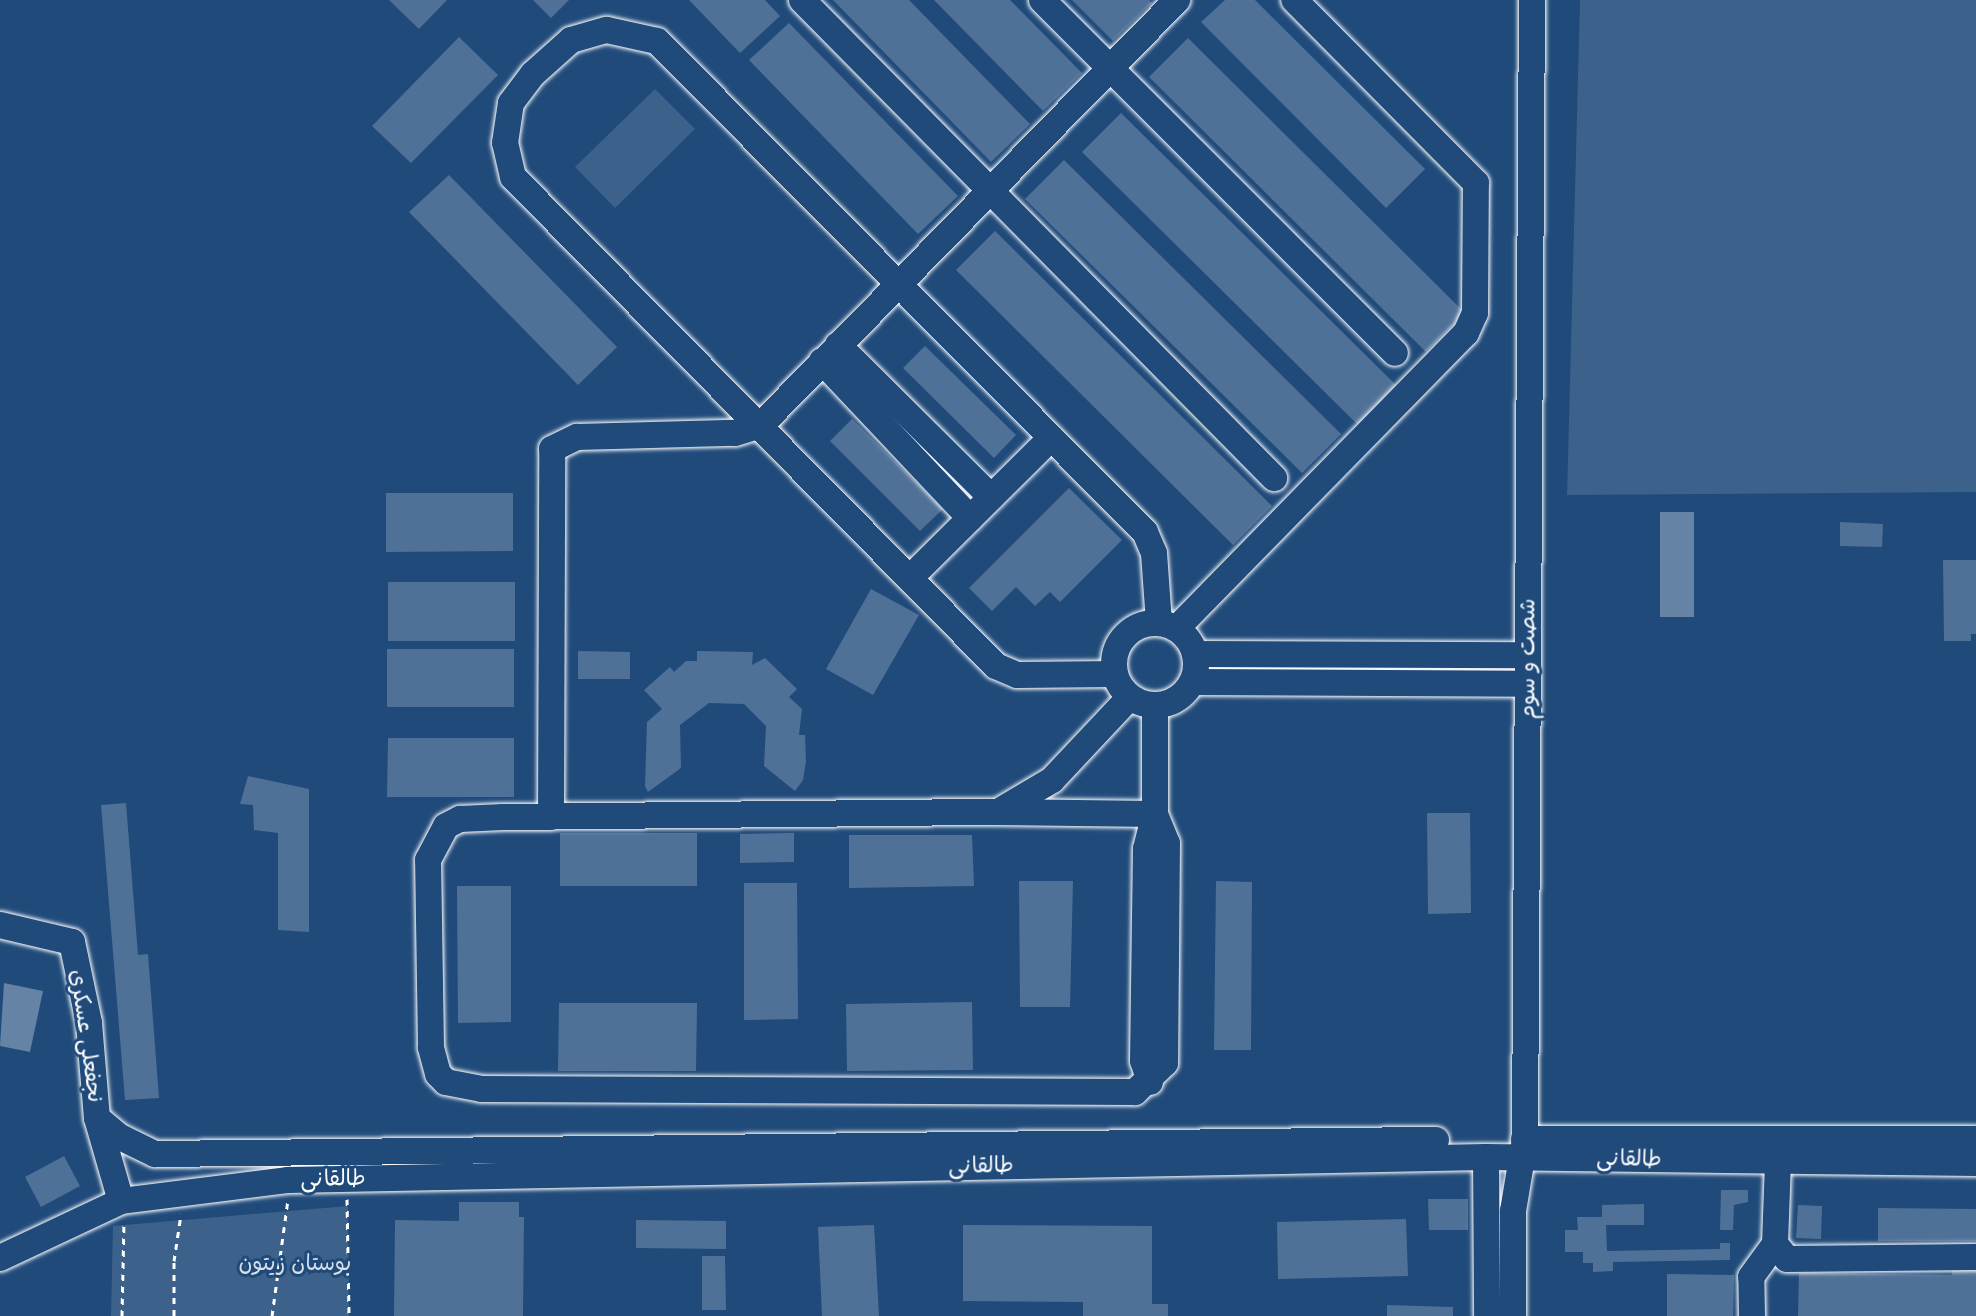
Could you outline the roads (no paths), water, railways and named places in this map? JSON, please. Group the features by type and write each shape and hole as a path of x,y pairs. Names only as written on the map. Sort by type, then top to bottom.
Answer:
{"street":[{"path":"802,0 1274,478"},
{"path":"1042,0 1395,353"},
{"path":"551,817 552,449 577,437 735,433 761,425 1177,0"},
{"path":"1114,668 1125,635 1136,627 1168,626 1466,333 1475,313 1476,183 1294,0"},
{"name":"شصت و سوم","path":"1513,1316 1513,1211 1524,1148 1532,0"},
{"path":"1155,814 996,812 460,819 446,826 428,860 431,1047 446,1082 482,1089 1135,1092 1150,1082 1143,1061 1146,849 1155,814 1143,701 1114,668 1001,658 976,642 513,177 505,143 511,103 533,74 571,40 607,30 657,41 1145,532 1154,553 1168,626 1195,654 1528,655"},
{"path":"830,353 991,497"},
{"path":"830,353 970,518"},
{"path":"912,576 1051,438"},
{"path":"996,812 1027,799 1143,701 1180,696 1192,682 1195,654"},
{"path":"1192,682 1528,684"},
{"name":"نجفعلی عسکری","path":"0,925 72,942 89,1023 97,1118 122,1210"},
{"name":"طالقانی","path":"97,1118 120,1137 155,1154 1524,1148 1976,1139"},
{"name":"طالقانی","path":"0,1258 122,1210 288,1180 1486,1157 1524,1148 1778,1162 1976,1163"},
{"path":"1486,1157 1487,1316"},
{"path":"1752,1316 1751,1277 1775,1244 1778,1162"},
{"path":"1775,1244 1787,1259 1976,1257"}],"park label":[{"name":"بوستان زیتون","path":"295,1264"}]}
